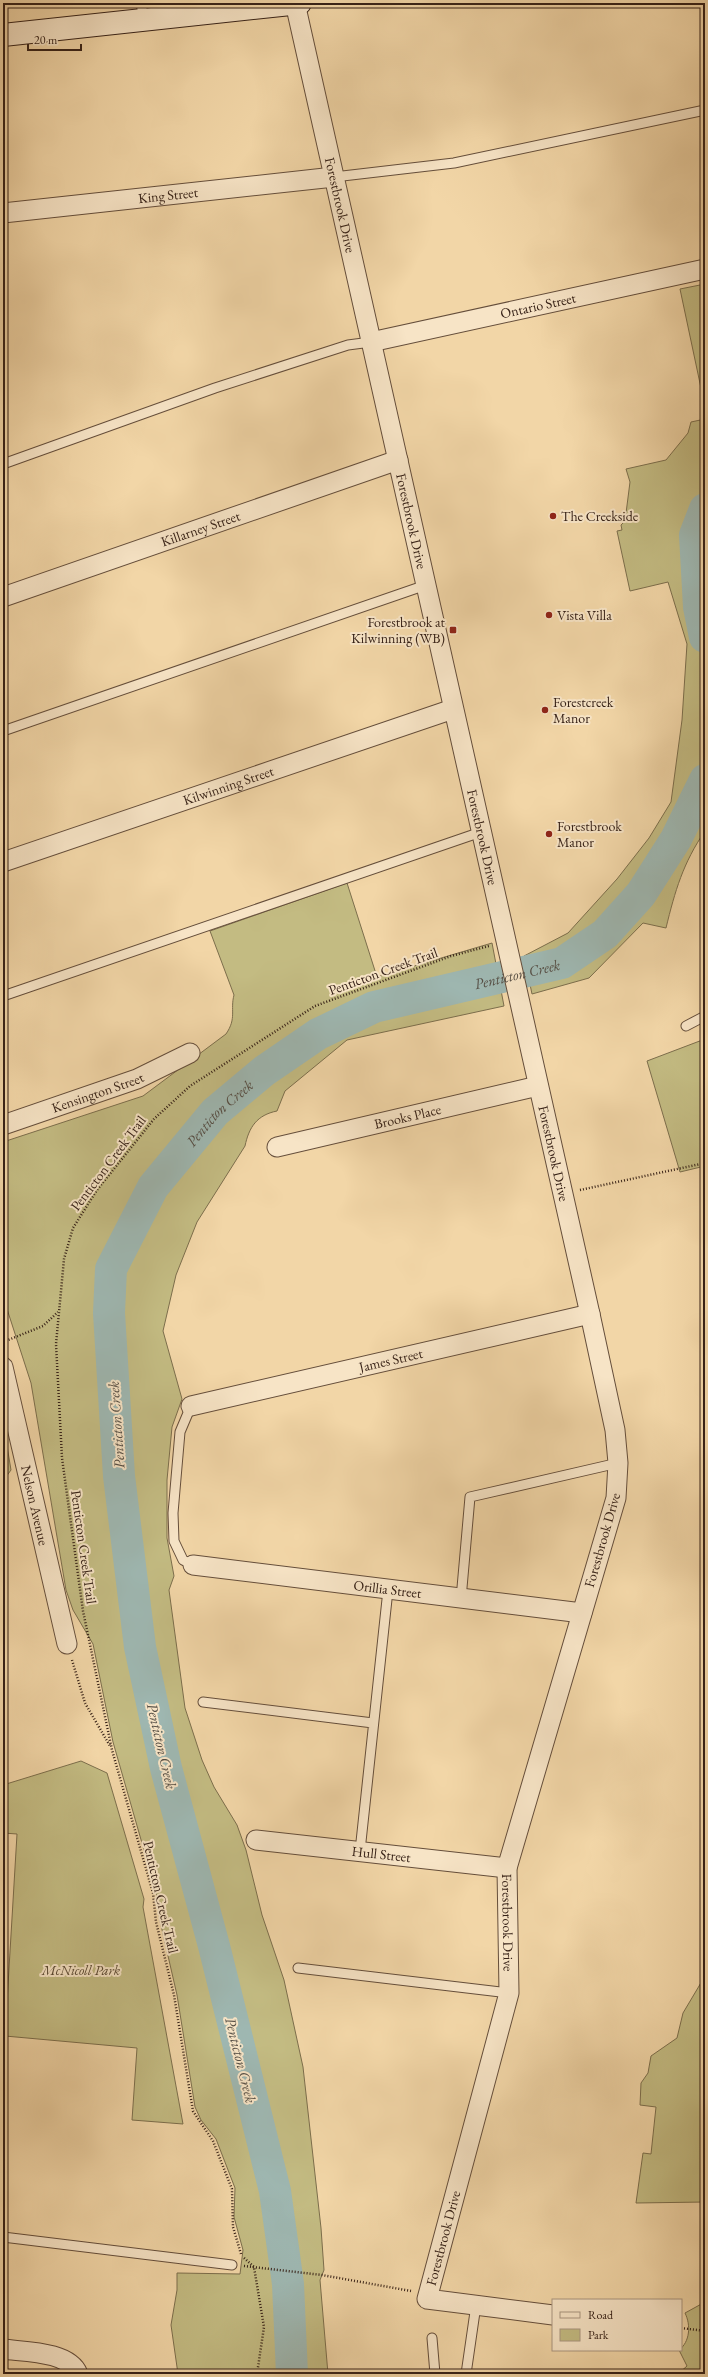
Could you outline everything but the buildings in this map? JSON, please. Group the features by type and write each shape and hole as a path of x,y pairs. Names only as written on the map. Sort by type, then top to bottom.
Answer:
{"street":[{"path":"3,36 142,12 297,3"},
{"name":"Forestbrook Drive","path":"297,3 453,709 590,1314 615,1430 618,1463 616,1498 507,1868 509,1993 427,2296"},
{"name":"King Street","path":"3,213 334,176"},
{"name":"Ontario Street","path":"371,342 705,269"},
{"name":"Killarney Street","path":"3,597 398,460"},
{"name":"Kilwinning Street","path":"3,862 453,709"},
{"name":"Kensington Street","path":"3,1125 137,1079 190,1053"},
{"name":"Brooks Place","path":"277,1147 538,1086"},
{"name":"James Street","path":"191,1406 590,1314"},
{"name":"Nelson Avenue","path":"3,1367 67,1644"},
{"name":"Orillia Street","path":"193,1565 582,1613"},
{"name":"Hull Street","path":"256,1840 507,1868"},
{"path":"427,2296 476,2305 552,2315"},
{"path":"3,2349 57,2356 76,2369 78,2374"}],"lane":[{"path":"334,176 454,163 705,110"},
{"path":"3,464 215,388 348,345 371,342"},
{"path":"3,731 426,585"},
{"path":"3,996 481,832"},
{"path":"686,1026 705,1016"},
{"path":"191,1406 180,1432 173,1513 174,1541 183,1560 193,1565"},
{"path":"461,1599 470,1497 618,1463"},
{"path":"360,1851 388,1590"},
{"path":"204,1702 373,1723"},
{"path":"298,1968 509,1993"},
{"path":"3,2237 232,2265"},
{"path":"466,2374 476,2305"},
{"path":"432,2338 435,2374"}],"path":[{"name":"Penticton Creek Trail","path":"254,2267 241,2255 233,2227 232,2189 213,2141 193,2111 174,1995 156,1922 153,1894 112,1750 83,1611 62,1458 56,1344 64,1259 73,1228 98,1190 154,1118 187,1088 315,1006 451,956 505,941"},
{"path":"562,1194 705,1163"},
{"path":"3,1342 43,1326 58,1311"},
{"path":"67,1644 85,1703 112,1750"},
{"path":"232,2265 322,2275 427,2296"},
{"path":"254,2267 264,2327 257,2374"},
{"path":"682,2328 705,2331"}],"green space":[{"path":"705,284 705,407 680,289"},
{"path":"705,419 705,831 685,866 666,928 643,923 589,978 532,994 524,956 568,933 617,879 649,838 671,802 682,720 687,644 668,582 630,591 617,531 622,530 621,525 625,521 630,482 626,469 666,460 688,433 691,422"},
{"path":"347,883 377,977 492,943 504,1006 347,1040 285,1091 277,1111 264,1115 255,1123 249,1133 245,1146 197,1222 176,1275 163,1331 182,1399 172,1427 167,1480 167,1538 174,1576 169,1590 185,1708 202,1760 214,1787 237,1825 246,1850 262,1915 284,1980 303,2067 321,2228 324,2270 320,2280 328,2374 178,2374 171,2325 177,2290 177,2273 240,2274 243,2250 234,2217 235,2188 216,2139 201,2120 195,2107 177,1995 160,1921 156,1892 113,1742 93,1644 73,1610 66,1590 31,1383 7,1309 3,1302 3,1142 143,1096 226,1034 232,1019 234,995 210,931"},
{"path":"705,1039 705,1166 680,1172 647,1061"},
{"path":"3,1422 11,1470 3,1481"},
{"name":"McNicoll Park","path":"81,1761 107,1773 144,1899 143,1907 183,2124 132,2120 137,2048 5,2036 17,1834 3,1833 3,1785"},
{"path":"705,1976 705,2202 636,2203 643,2153 651,2154 656,2107 640,2105 641,2083 648,2073 651,2056 677,2038 683,2013"},
{"path":"705,2302 705,2374 678,2374 687,2366 680,2351 682,2351 689,2328 685,2313"}],"waterway":[{"name":"Penticton Creek","path":"705,509 695,535 699,607 705,637"},
{"name":"Penticton Creek","path":"292,2374 288,2284 275,2191 214,1946 166,1768 140,1647 119,1476 109,1313 111,1269 153,1187 215,1112 264,1071 318,1034 374,1007 562,963 605,934 641,894 676,839 705,780"}],"place":[{"name":"The Creekside","path":"553,516"},
{"name":"Vista Villa","path":"549,615"},
{"name":"Forestbrook at Kilwinning (WB)","path":"453,630"},
{"name":"Forestcreek Manor","path":"545,710"},
{"name":"Forestbrook Manor","path":"549,834"}]}
